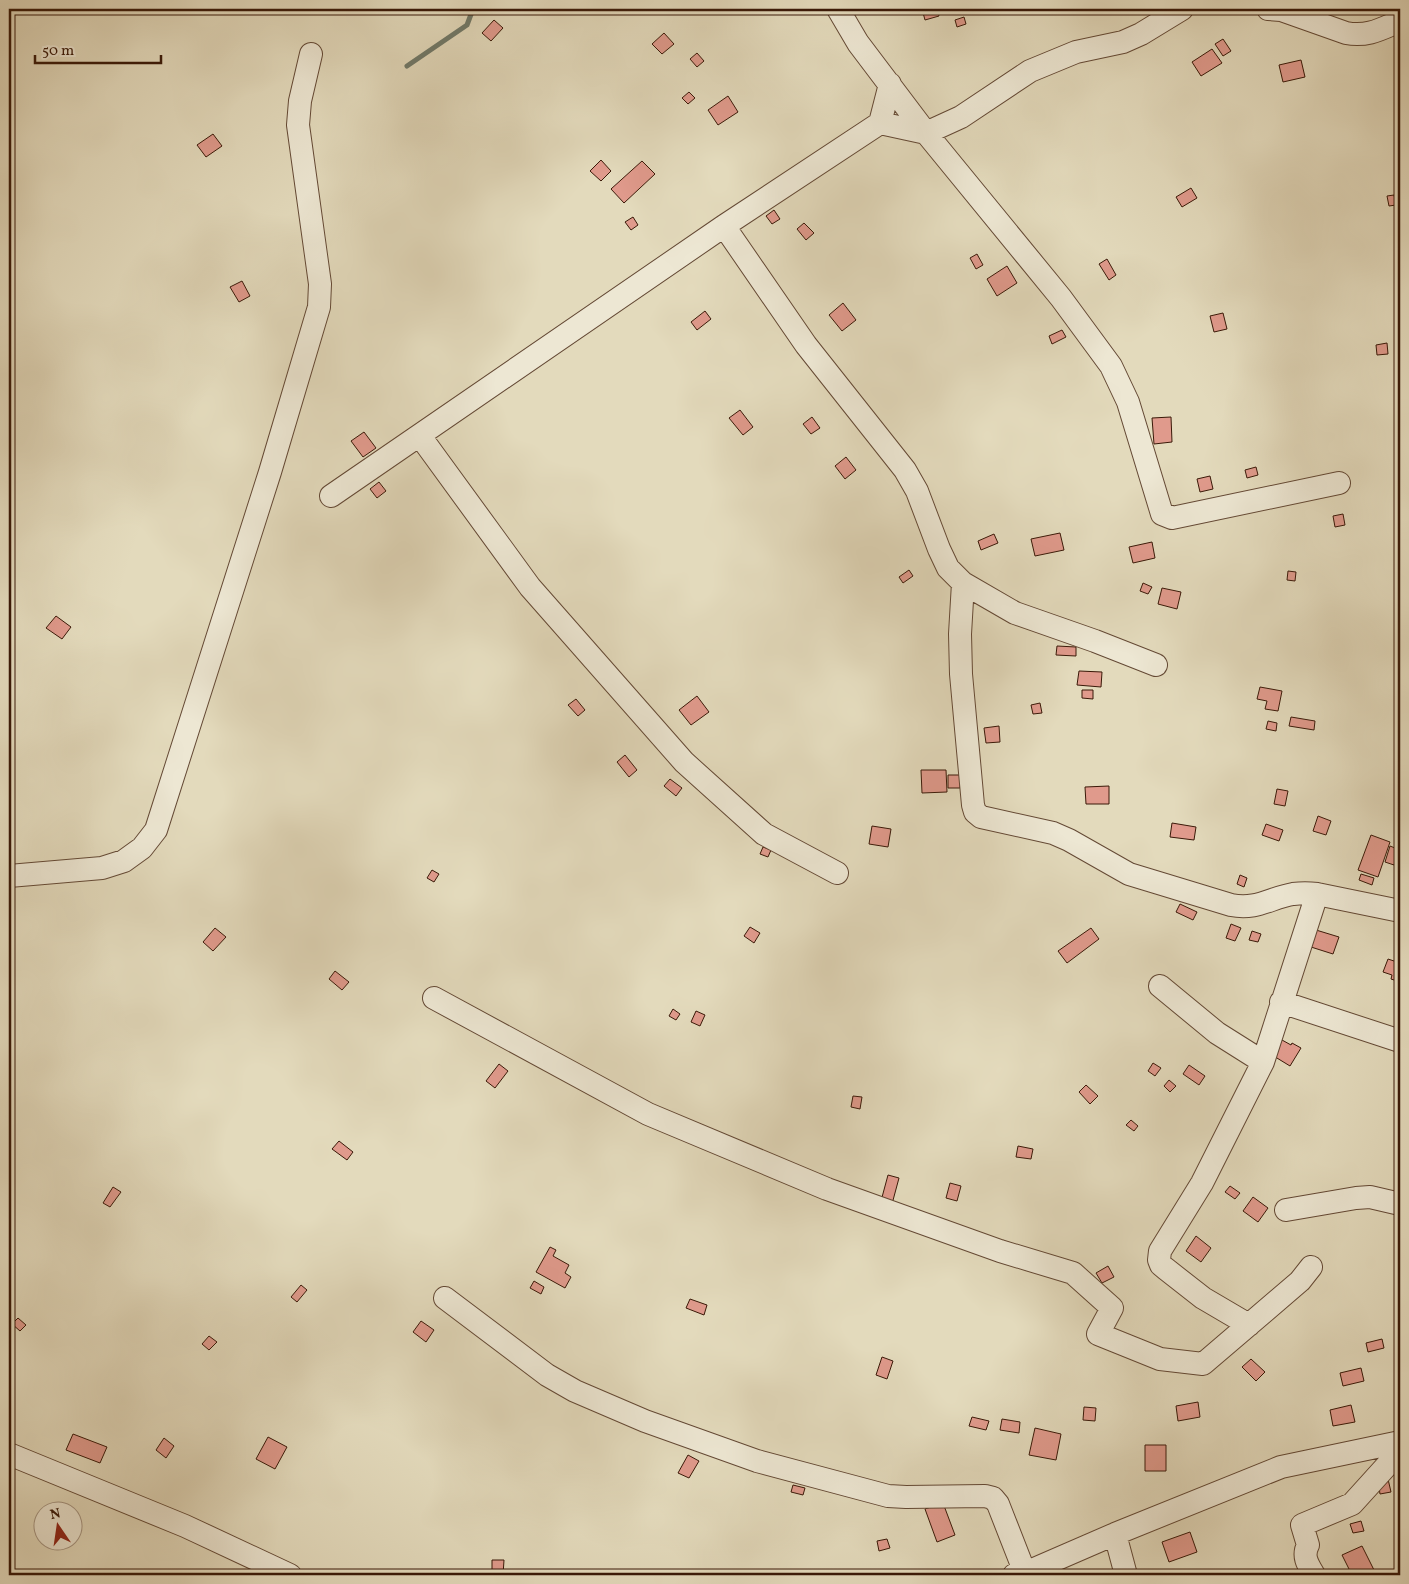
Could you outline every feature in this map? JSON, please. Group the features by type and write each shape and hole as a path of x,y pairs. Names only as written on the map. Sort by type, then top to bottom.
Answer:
{"street":[{"path":"838,9 858,43 926,133 1061,298 1111,366 1128,402 1162,514 1172,518 1340,483"},
{"path":"880,124 926,133 961,117 1030,71 1076,52 1123,42 1141,34 1182,9"},
{"path":"1268,9 1281,10 1346,34 1367,34 1400,21"},
{"path":"9,876 102,868 124,861 142,848 156,830 270,472 319,308 320,284 298,125 300,101 310,54"},
{"path":"331,496 724,226 880,124 890,84"},
{"path":"724,226 806,345 905,470 917,491 948,568 963,583 1015,613 1156,665"},
{"path":"420,436 530,587 684,762 764,834 837,873"},
{"path":"963,583 960,634 961,674 973,805 981,818 1053,832 1129,874 1231,905 1242,907 1256,905 1291,894 1316,894 1400,911"},
{"path":"1249,1325 1202,1298 1161,1265 1159,1256 1160,1251 1202,1183 1263,1062 1316,894"},
{"path":"1160,986 1217,1033 1263,1062"},
{"path":"434,998 648,1114 827,1189 1000,1251 1073,1273 1112,1308 1098,1334 1160,1359 1203,1364 1300,1281 1311,1267"},
{"path":"1281,1002 1400,1041"},
{"path":"1286,1210 1370,1197 1400,1204"},
{"path":"445,1298 547,1375 575,1391 645,1421 757,1460 888,1496 985,1496 993,1498 998,1504 1019,1574 1281,1467 1400,1442"},
{"path":"1314,1575 1305,1559 1304,1551 1308,1545 1302,1525 1352,1504 1400,1451"},
{"path":"9,1454 185,1526 290,1575"},
{"path":"1115,1534 1126,1575"}],"building":[{"path":"922,9 937,9 939,16 925,20"},
{"path":"964,17 966,24 957,27 955,20"},
{"path":"494,20 503,28 491,41 482,33"},
{"path":"664,33 674,44 662,54 652,44"},
{"path":"1223,39 1231,51 1223,56 1215,44"},
{"path":"1212,49 1222,63 1201,76 1192,62"},
{"path":"697,53 704,61 697,67 690,59"},
{"path":"1301,60 1305,77 1283,82 1279,65"},
{"path":"689,92 695,98 688,104 682,98"},
{"path":"728,96 738,112 718,125 708,110"},
{"path":"213,134 222,146 206,157 197,145"},
{"path":"601,160 611,171 601,181 590,171"},
{"path":"642,161 655,174 624,203 611,189"},
{"path":"1191,188 1197,198 1182,207 1176,197"},
{"path":"1394,195 1396,205 1389,206 1387,196"},
{"path":"774,210 780,219 772,224 766,216"},
{"path":"633,217 638,225 631,230 625,222"},
{"path":"804,223 814,233 806,240 797,229"},
{"path":"977,254 983,265 976,269 970,258"},
{"path":"1107,259 1116,275 1109,280 1099,264"},
{"path":"1007,266 1017,283 997,296 987,279"},
{"path":"242,281 250,296 239,302 230,287"},
{"path":"843,303 856,320 842,331 829,315"},
{"path":"705,311 711,319 697,330 691,322"},
{"path":"1223,313 1227,329 1214,332 1210,316"},
{"path":"1062,330 1066,337 1052,344 1049,336"},
{"path":"1387,343 1388,354 1377,355 1376,345"},
{"path":"740,410 753,427 743,435 729,418"},
{"path":"812,417 820,428 811,434 803,424"},
{"path":"1171,417 1172,442 1154,444 1152,418"},
{"path":"364,432 376,448 363,457 351,441"},
{"path":"846,457 856,470 845,479 835,466"},
{"path":"1256,467 1258,475 1247,478 1245,470"},
{"path":"1210,476 1213,489 1200,492 1197,479"},
{"path":"379,482 386,491 377,498 370,489"},
{"path":"1343,514 1345,525 1335,527 1333,516"},
{"path":"1060,533 1064,550 1035,556 1031,539"},
{"path":"994,534 998,543 981,550 978,541"},
{"path":"1152,542 1155,558 1133,563 1129,547"},
{"path":"909,570 913,576 903,583 899,577"},
{"path":"1288,571 1296,572 1295,581 1287,580"},
{"path":"1143,583 1152,587 1148,594 1140,591"},
{"path":"1162,588 1181,592 1177,609 1158,604"},
{"path":"56,616 71,627 62,639 46,628"},
{"path":"1057,646 1076,647 1076,656 1056,655"},
{"path":"1079,671 1102,672 1101,687 1077,685"},
{"path":"1260,687 1282,691 1278,711 1265,709 1267,701 1257,699"},
{"path":"1082,690 1093,690 1093,699 1082,698"},
{"path":"697,696 709,712 691,725 679,710"},
{"path":"576,699 585,710 578,716 568,705"},
{"path":"1040,703 1042,713 1033,714 1031,705"},
{"path":"1291,717 1315,721 1314,730 1289,726"},
{"path":"1268,721 1277,723 1276,731 1266,729"},
{"path":"999,726 1000,742 986,743 984,728"},
{"path":"625,755 637,770 629,777 617,762"},
{"path":"921,770 946,770 947,792 922,793"},
{"path":"948,775 961,775 960,788 948,788"},
{"path":"670,779 682,788 676,796 664,786"},
{"path":"1109,786 1109,804 1086,804 1085,787"},
{"path":"1277,789 1288,791 1285,806 1274,804"},
{"path":"1318,816 1331,821 1326,835 1313,831"},
{"path":"1172,823 1196,827 1194,840 1170,837"},
{"path":"1266,824 1283,830 1279,841 1262,835"},
{"path":"872,826 891,829 888,847 869,844"},
{"path":"1371,835 1390,842 1378,877 1358,870"},
{"path":"1390,846 1400,850 1394,865 1385,862"},
{"path":"763,847 771,850 768,857 760,854"},
{"path":"432,870 439,874 434,882 427,878"},
{"path":"1361,874 1374,878 1372,885 1359,880"},
{"path":"1240,875 1247,878 1244,887 1237,884"},
{"path":"1180,904 1197,912 1193,920 1176,912"},
{"path":"1231,924 1241,928 1235,941 1226,938"},
{"path":"750,927 760,933 754,943 744,936"},
{"path":"215,928 226,937 213,951 203,942"},
{"path":"1091,928 1099,939 1067,963 1058,951"},
{"path":"1316,930 1339,937 1333,954 1311,947"},
{"path":"1252,931 1261,934 1258,942 1249,940"},
{"path":"1388,959 1400,963 1400,982 1391,979 1392,975 1383,972"},
{"path":"335,971 349,982 342,990 329,979"},
{"path":"673,1009 680,1014 676,1020 669,1016"},
{"path":"696,1011 705,1015 700,1026 691,1022"},
{"path":"1282,1040 1301,1048 1290,1066 1272,1055"},
{"path":"1153,1063 1161,1068 1155,1076 1148,1071"},
{"path":"499,1064 508,1071 495,1088 486,1081"},
{"path":"1189,1065 1205,1076 1199,1085 1183,1074"},
{"path":"1169,1080 1176,1086 1170,1092 1164,1086"},
{"path":"1086,1085 1098,1096 1090,1104 1079,1092"},
{"path":"853,1096 862,1097 860,1109 851,1107"},
{"path":"1131,1120 1138,1126 1134,1131 1126,1125"},
{"path":"339,1141 353,1152 347,1160 332,1149"},
{"path":"1018,1146 1033,1149 1031,1159 1016,1157"},
{"path":"888,1175 899,1178 892,1204 881,1201"},
{"path":"950,1183 961,1186 957,1201 946,1198"},
{"path":"1230,1186 1240,1193 1235,1199 1225,1192"},
{"path":"113,1187 121,1192 110,1207 103,1203"},
{"path":"1253,1197 1268,1208 1258,1222 1243,1211"},
{"path":"1196,1236 1211,1248 1201,1262 1186,1251"},
{"path":"550,1247 556,1250 553,1256 569,1265 565,1273 571,1277 565,1288 536,1272"},
{"path":"1108,1266 1114,1277 1102,1283 1096,1273"},
{"path":"534,1281 544,1287 541,1294 530,1288"},
{"path":"301,1285 307,1290 297,1302 291,1297"},
{"path":"690,1299 707,1305 704,1315 686,1308"},
{"path":"18,1318 26,1325 20,1331 12,1324"},
{"path":"421,1321 434,1330 426,1342 413,1332"},
{"path":"209,1336 217,1342 209,1350 202,1344"},
{"path":"1382,1339 1384,1348 1368,1352 1366,1343"},
{"path":"882,1357 893,1361 887,1379 876,1375"},
{"path":"1251,1359 1265,1372 1256,1381 1242,1367"},
{"path":"1361,1368 1364,1381 1343,1386 1340,1373"},
{"path":"1198,1402 1200,1417 1178,1421 1176,1406"},
{"path":"1351,1405 1355,1422 1333,1426 1330,1410"},
{"path":"1084,1407 1096,1408 1095,1421 1083,1420"},
{"path":"972,1417 989,1421 986,1430 969,1426"},
{"path":"1002,1419 1020,1422 1019,1433 1000,1430"},
{"path":"1035,1428 1061,1434 1056,1460 1029,1455"},
{"path":"73,1434 107,1447 100,1463 66,1450"},
{"path":"268,1437 287,1447 275,1469 256,1459"},
{"path":"164,1438 174,1446 166,1458 156,1450"},
{"path":"1145,1445 1166,1445 1166,1471 1145,1471"},
{"path":"688,1455 699,1461 689,1478 678,1473"},
{"path":"1388,1479 1391,1492 1380,1494 1378,1481"},
{"path":"793,1485 805,1488 803,1495 791,1492"},
{"path":"943,1503 955,1535 937,1542 925,1509"},
{"path":"1361,1521 1364,1531 1353,1533 1350,1524"},
{"path":"1190,1532 1197,1552 1169,1562 1162,1542"},
{"path":"887,1539 890,1548 879,1551 877,1541"},
{"path":"1362,1546 1375,1572 1368,1575 1352,1575 1342,1555"},
{"path":"492,1560 504,1560 503,1575 492,1575"}],"waterway":[{"path":"407,66 467,25 473,9"}]}
